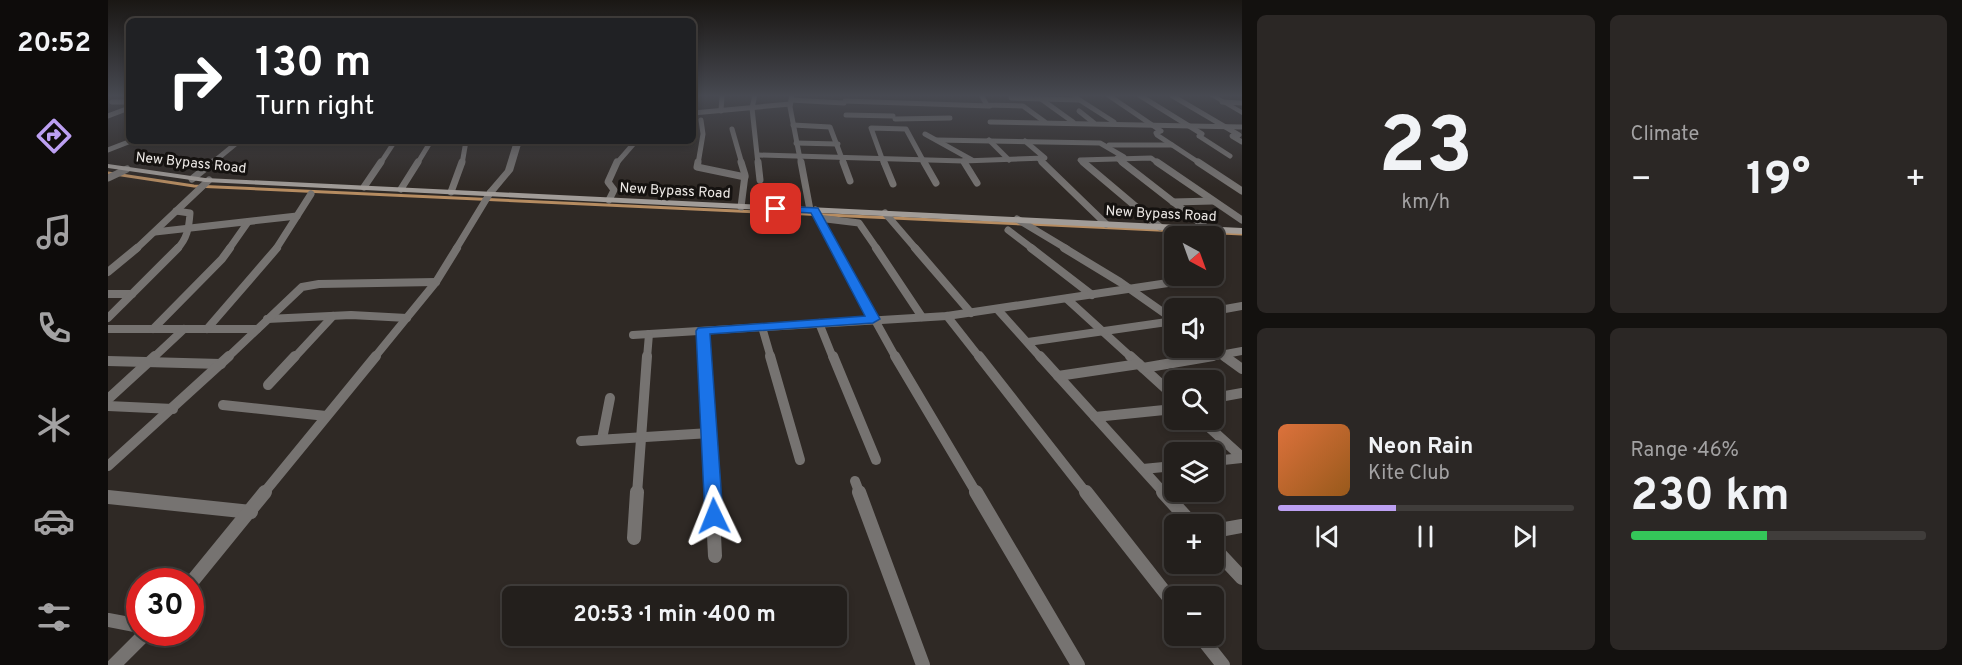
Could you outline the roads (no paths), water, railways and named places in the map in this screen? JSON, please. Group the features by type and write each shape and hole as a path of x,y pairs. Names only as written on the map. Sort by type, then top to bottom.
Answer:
{"main road":[{"name":"New Bypass Road","path":"108,166 192,179 205,184 401,189 488,197 609,200 741,207 815,214 1164,226"},
{"name":"New Bypass Road","path":"1224,230 1242,231"}],"street":[{"path":"702,126 703,134 697,167 744,177"},
{"path":"754,126 760,180"},
{"path":"793,126 815,214 873,319 1078,665"},
{"path":"812,126 830,127 850,181"},
{"path":"1153,126 1161,132 1156,133 1157,135 1242,191"},
{"path":"1189,126 1203,134 1199,136 1230,156"},
{"path":"1207,126 1242,127"},
{"path":"1225,127 1239,135 1232,136 1242,142"},
{"path":"893,184 870,128 906,129 936,183"},
{"path":"732,129 744,177 741,207"},
{"path":"925,134 974,161"},
{"path":"936,140 1172,145"},
{"path":"989,140 1009,160"},
{"path":"758,155 963,161 1045,158 1025,141"},
{"path":"108,150 126,143"},
{"path":"796,143 838,144"},
{"path":"192,179 234,144"},
{"path":"364,188 393,144"},
{"path":"401,189 429,144"},
{"path":"451,192 462,165 466,144"},
{"path":"204,568 436,282 488,197 509,171 517,144"},
{"path":"609,200 614,190 608,182 616,164 633,144"},
{"path":"1108,145 1204,226"},
{"path":"1160,226 1080,160 1120,157 1151,158 1242,220"},
{"path":"1038,159 1106,224"},
{"path":"963,161 977,183"},
{"path":"111,177 124,170"},
{"path":"109,270 155,232 205,184"},
{"path":"207,329 276,249 311,194"},
{"path":"1173,202 1214,201"},
{"path":"108,318 180,247 189,230 189,212 176,211"},
{"path":"815,214 859,223 922,317"},
{"path":"155,232 189,230 297,216"},
{"path":"887,216 971,313"},
{"path":"153,329 228,252 248,222"},
{"path":"1023,223 1164,312"},
{"path":"1008,230 1092,295"},
{"path":"110,462 173,409 295,292 309,285 436,282"},
{"path":"633,335 946,316 999,310 1164,284"},
{"path":"108,294 132,294"},
{"path":"1067,299 1164,387"},
{"path":"1224,309 1242,306"},
{"path":"999,310 1183,514"},
{"path":"267,319 333,315 408,318"},
{"path":"268,386 333,315"},
{"path":"946,316 1164,591"},
{"path":"1028,342 1104,333 1164,321"},
{"path":"819,323 876,460"},
{"path":"762,327 800,460"},
{"path":"108,329 257,329"},
{"path":"108,399 184,329"},
{"path":"703,331 716,556"},
{"path":"634,538 650,334"},
{"path":"1224,355 1242,351"},
{"path":"1224,356 1242,369"},
{"path":"1058,376 1201,358"},
{"path":"108,361 221,364"},
{"path":"1224,396 1242,393"},
{"path":"602,439 610,398"},
{"path":"223,405 326,416"},
{"path":"108,406 173,409"},
{"path":"1095,417 1164,410"},
{"path":"1212,430 1242,457"},
{"path":"581,441 710,434"},
{"path":"1224,460 1242,457"},
{"path":"1143,470 1164,467"},
{"path":"855,481 923,665"},
{"path":"108,497 251,512"},
{"path":"1224,529 1242,525"},
{"path":"1224,559 1242,578"},
{"path":"108,620 126,623"},
{"path":"114,665 133,646"},
{"path":"1208,646 1222,665"}],"waterway":[{"path":"108,173 194,186 1022,224"},
{"path":"1030,224 1242,234"}]}
